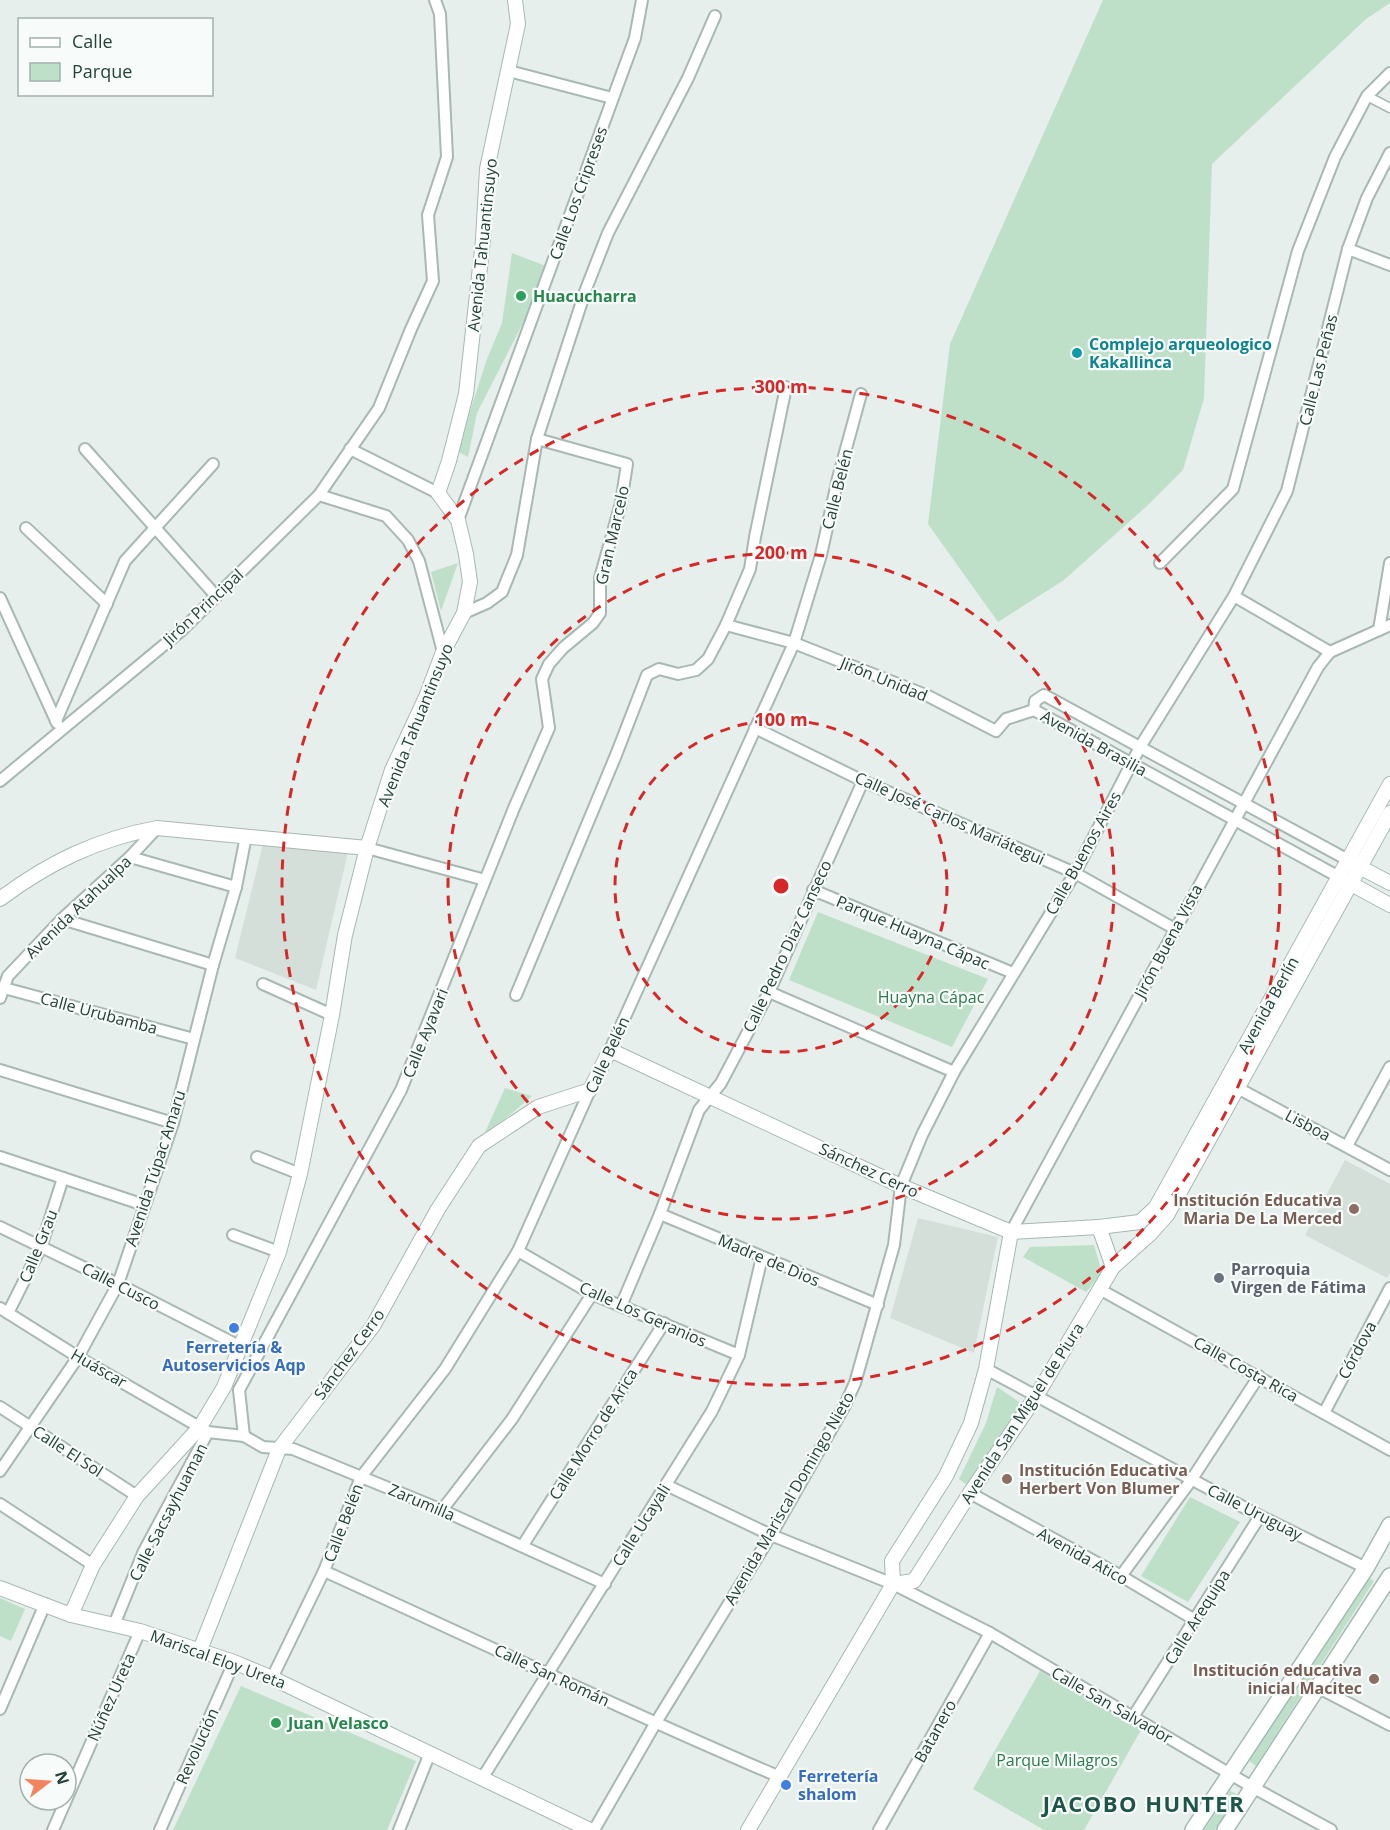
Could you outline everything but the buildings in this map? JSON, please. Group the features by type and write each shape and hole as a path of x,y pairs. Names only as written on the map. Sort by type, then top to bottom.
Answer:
{"main road":[{"path":"1193,1830 1366,1569 1390,1525"},
{"path":"1225,1830 1389,1581"}],"street":[{"name":"Jirón Principal","path":"0,781 58,726 182,630 319,495 379,408 433,281 428,215 447,157 440,14 435,0"},
{"name":"Avenida Tahuantinsuyo","path":"71,1615 93,1565 137,1496 204,1429 241,1347 279,1252 300,1174 332,1016 345,935 367,848 393,770 426,697 443,652 464,613 470,582 466,554 458,520 438,493 449,462 466,394 482,252 487,169 518,24 515,0"},
{"name":"Calle Los Cripreses","path":"458,520 634,38 642,0"},
{"path":"464,613 487,603 502,592 517,555 537,439 586,289 608,233 688,78 715,16"},
{"path":"509,71 612,98"},
{"path":"1160,563 1233,489 1298,251 1335,157 1367,96 1390,73"},
{"path":"1367,96 1390,108"},
{"name":"Calle Las Peñas","path":"1287,491 1348,249 1367,198 1390,153"},
{"path":"1348,249 1390,265"},
{"path":"516,995 647,675 658,669 678,674 696,670 708,658 726,625 750,569 786,387"},
{"name":"Calle Belén","path":"272,1678 324,1571 361,1477 445,1369 518,1251 794,643 821,555 861,394"},
{"name":"Gran Marcelo","path":"537,439 627,464 621,502 600,578 600,613 593,623 563,648 555,658"},
{"path":"85,449 216,596"},
{"path":"350,449 438,493"},
{"path":"58,726 125,561 213,464"},
{"name":"Calle Buenos Aires","path":"901,1186 922,1135 954,1072 1075,873 1140,747 1234,596 1287,491"},
{"path":"319,495 386,516 408,540 419,561 443,652"},
{"path":"26,528 107,604"},
{"path":"1379,630 1390,563"},
{"path":"0,598 58,726"},
{"path":"1239,599 1330,652 1390,625"},
{"name":"Jirón Unidad","path":"726,625 794,643 927,696 996,731 1006,719 1034,710"},
{"name":"Jirón Buena Vista","path":"1011,1232 1234,819 1318,667 1330,652"},
{"name":"Calle Ayavari","path":"239,1390 401,1090 549,728 542,679 549,664 555,658"},
{"name":"Avenida Brasilia","path":"1390,883 1044,695 1035,701 1034,710 1390,905"},
{"name":"Calle José Carlos Mariátegui","path":"755,728 863,781 1075,873 1175,929"},
{"name":"Calle Pedro Diaz Canseco","path":"621,1306 660,1214 699,1110 721,1083 769,992 863,781"},
{"name":"Avenida Berlín","path":"1150,1234 1167,1215 1232,1085 1354,864 1390,784"},
{"name":"Avenida Berlín","path":"1354,864 1390,813"},
{"name":"Avenida Atahualpa","path":"0,899 26,880 82,850 122,834 157,828 367,848"},
{"name":"Avenida Atahualpa","path":"2,993 8,976 62,919 130,857 157,828"},
{"name":"Avenida Túpac Amaru","path":"0,1471 78,1357 118,1284 173,1123 213,965 236,887 246,836"},
{"path":"367,848 485,880"},
{"path":"130,857 236,887"},
{"name":"Parque Huayna Cápac","path":"813,890 1013,974"},
{"path":"62,919 213,965"},
{"path":"263,984 332,1016"},
{"path":"769,992 954,1072"},
{"name":"Calle Urubamba","path":"2,993 194,1039"},
{"name":"Sánchez Cerro","path":"610,1050 901,1186 1011,1232 1099,1227 1140,1222"},
{"path":"1347,1146 1390,1067"},
{"path":"0,1070 173,1123"},
{"name":"Avenida Berlín","path":"1140,1222 1156,1207 1232,1085"},
{"name":"Lisboa","path":"1232,1085 1390,1170"},
{"name":"Sánchez Cerro","path":"200,1650 279,1449 373,1326 438,1209 479,1146 538,1107 590,1090"},
{"path":"0,1157 144,1205"},
{"path":"257,1157 300,1174"},
{"name":"Calle Grau","path":"4,1310 41,1247 63,1178"},
{"name":"Avenida Mariscal Domingo Nieto","path":"592,1830 771,1535 844,1407 855,1383 894,1245 901,1186"},
{"name":"Madre de Dios","path":"660,1214 878,1305"},
{"path":"1140,1222 1150,1234"},
{"name":"Calle Cusco","path":"0,1227 241,1347"},
{"path":"1099,1227 1113,1267"},
{"name":"Avenida San Miguel de Piura","path":"748,1830 892,1584 892,1561 946,1476 971,1423 987,1369 1011,1232"},
{"name":"Avenida San Miguel de Piura","path":"892,1584 914,1581 1036,1395 1113,1267 1150,1234"},
{"path":"233,1235 279,1252"},
{"name":"Calle Los Geranios","path":"518,1251 592,1294 738,1355"},
{"name":"Calle Ucayali","path":"483,1777 712,1411 738,1355 762,1257"},
{"name":"Córdova","path":"1324,1413 1390,1288"},
{"name":"Calle Costa Rica","path":"1101,1290 1390,1450"},
{"path":"442,1510 512,1419 592,1294"},
{"name":"Huáscar","path":"4,1310 78,1357 204,1429"},
{"name":"Calle Morro de Arica","path":"523,1545 664,1323"},
{"name":"Calle Uruguay","path":"987,1369 1260,1516 1366,1569"},
{"path":"1121,1576 1192,1479 1259,1376"},
{"path":"224,1387 239,1390 244,1437"},
{"name":"Calle El Sol","path":"0,1407 137,1496"},
{"name":"Zarumilla","path":"204,1429 244,1437 263,1447 293,1449 523,1545 605,1584"},
{"name":"Calle Sacsayhuaman","path":"114,1625 144,1551 204,1429"},
{"name":"Calle San Salvador","path":"666,1485 771,1535 892,1584 990,1633 1254,1788 1331,1830"},
{"name":"Avenida Atico","path":"970,1493 1121,1576 1195,1620"},
{"path":"0,1504 93,1565"},
{"name":"Calle Arequipa","path":"1133,1718 1260,1516"},
{"name":"Calle San Román","path":"324,1571 549,1673 655,1724 780,1777"},
{"name":"Mariscal Eloy Ureta","path":"0,1588 71,1615 140,1631 234,1662 592,1830"},
{"path":"0,1709 45,1604"},
{"name":"Núñez Ureta","path":"53,1830 140,1631"},
{"name":"Batanero","path":"879,1830 990,1633"},
{"name":"Revolución","path":"160,1830 234,1662"},
{"path":"1319,1688 1390,1725"},
{"path":"399,1830 430,1752"}],"shaded area":[{"path":"263,844 348,852 316,990 235,958"},
{"name":"Institución Educativa Maria De La Merced","path":"1345,1160 1390,1184 1390,1273 1387,1278 1305,1235"},
{"path":"918,1218 998,1237 974,1353 890,1318"}],"green space":[{"path":"1103,0 1390,0 1390,3 1366,19 1212,164 1204,398 1183,470 1148,505 1064,580 998,622 928,524 950,344"},
{"name":"Huacucharra","path":"512,253 551,268 477,413 468,457 457,451 487,359 502,323"},
{"path":"458,563 441,611 431,572"},
{"name":"Huayna Cápac","path":"818,912 988,979 952,1047 789,980"},
{"path":"505,1088 532,1096 482,1139"},
{"path":"1094,1245 1102,1273 1086,1292 1023,1257 1030,1247"},
{"path":"997,1387 1024,1405 972,1489 959,1479 986,1423"},
{"path":"1190,1497 1240,1522 1188,1602 1141,1576"},
{"path":"1369,1578 1374,1581 1256,1766 1249,1761"},
{"path":"0,1598 25,1609 11,1641 0,1636"},
{"name":"Parque Milagros","path":"1040,1671 1141,1730 1084,1830 1044,1830 973,1789"},
{"name":"Juan Velasco","path":"241,1686 416,1761 387,1830 173,1830"},
{"path":"1230,1791 1239,1795 1215,1830 1204,1830"}],"place":[{"name":"Huacucharra","path":"521,296"},
{"name":"Complejo arqueologico Kakallinca","path":"1077,353"},
{"name":"Institución Educativa Maria De La Merced","path":"1354,1209"},
{"name":"Parroquia Virgen de Fátima","path":"1219,1278"},
{"name":"Ferretería & Autoservicios Aqp","path":"234,1328"},
{"name":"Institución Educativa Herbert Von Blumer","path":"1007,1479"},
{"name":"Institución educativa inicial Macitec","path":"1374,1679"},
{"name":"Juan Velasco","path":"276,1723"},
{"name":"Ferretería shalom","path":"786,1785"}],"district":[{"name":"JACOBO HUNTER","path":"1144,1804"}]}
